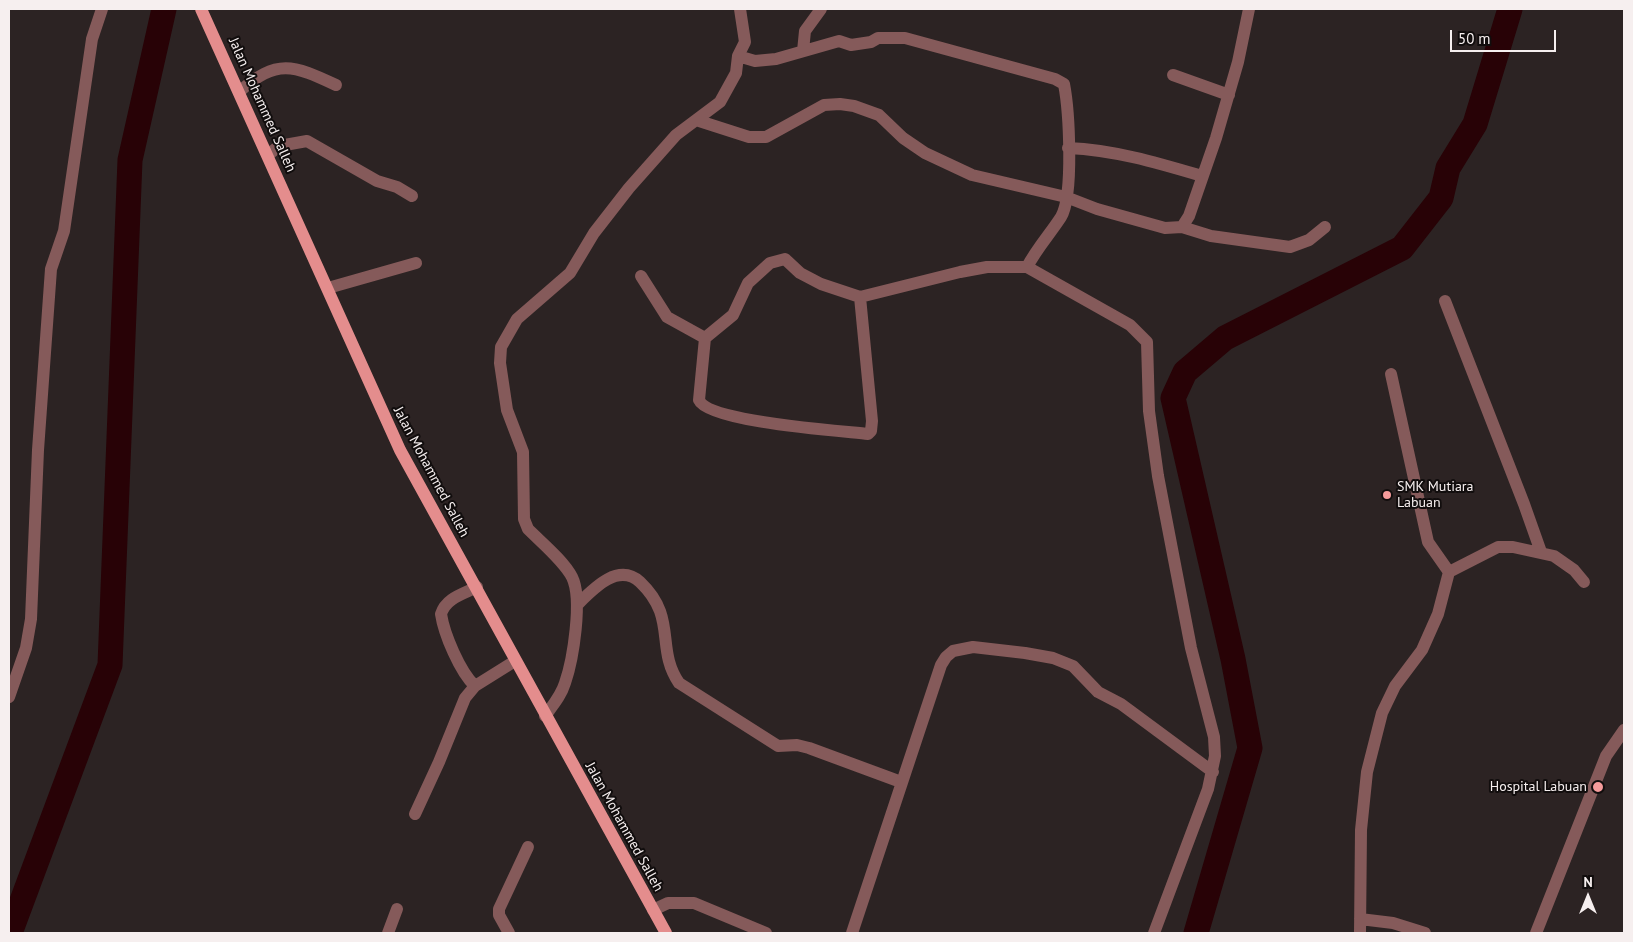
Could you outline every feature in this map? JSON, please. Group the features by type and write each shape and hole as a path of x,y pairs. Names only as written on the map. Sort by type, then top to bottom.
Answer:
{"main road":[{"name":"Jalan Mohammed Salleh","path":"201,9 400,450 666,933"}],"street":[{"path":"9,697 26,648 31,619 38,450 51,269 64,232 92,39 102,9"},
{"path":"545,716 559,698 565,684 570,666 577,605 572,577 528,529 524,519 523,452 507,410 500,363 501,347 517,319 570,273 594,233 629,188 676,135 720,102 736,73 738,56 745,42 740,9"},
{"path":"803,51 805,31 820,9"},
{"path":"1182,227 1189,216 1229,95 1249,9"},
{"path":"738,56 755,61 776,59 839,41 851,46 871,42 878,38 906,38 1055,79 1064,84 1070,165 1066,197 1062,216 1037,247 1027,267"},
{"path":"239,92 258,74 271,69 284,68 314,75 336,86"},
{"path":"1172,75 1229,95"},
{"path":"696,120 748,137 766,137 824,106 840,104 854,106 879,115 903,138 925,153 972,175 1066,197 1097,209 1165,228 1182,227 1211,236 1290,247 1310,240 1325,227"},
{"path":"268,155 279,146 307,141 377,181 397,187 412,196"},
{"path":"1068,148 1101,150 1130,155 1202,176"},
{"path":"860,297 872,421 871,431 868,434 787,426 732,416 705,408 699,400 705,338 734,315 748,283 770,263 777,260 785,259 800,273 821,284 860,297 987,267 1027,267 1130,325 1147,342 1149,411 1158,476 1191,648 1214,737 1215,756 1208,789 1154,933"},
{"path":"328,288 416,263"},
{"path":"641,276 667,317 705,338"},
{"path":"1445,301 1541,552"},
{"path":"1391,374 1428,542 1449,572"},
{"path":"1360,933 1364,792 1367,772 1380,722 1394,686 1422,650 1438,614 1449,572 1498,548 1541,552 1554,556 1565,563 1584,582"},
{"path":"577,605 612,576 625,574 633,576 648,590 661,610 670,668 678,683 778,746 797,745 809,748 902,782"},
{"path":"475,686 466,677 455,655 440,614 445,604 450,600 477,587"},
{"path":"852,933 941,665 953,651 973,647 1026,653 1053,658 1073,666 1098,692 1121,704 1213,772"},
{"path":"415,814 465,698 475,686 515,661"},
{"path":"1536,933 1606,756 1624,730"},
{"path":"509,933 499,915 499,909 528,846"},
{"path":"653,910 668,902 694,903 766,933"},
{"path":"388,933 397,909"},
{"path":"1360,920 1393,923 1425,933"}],"waterway":[{"path":"10,933 110,665 130,160 164,9"},
{"path":"1196,933 1250,748 1233,659 1173,398 1185,372 1225,338 1402,248 1441,198 1448,168 1475,124 1510,9"}],"place":[{"name":"SMK Mutiara Labuan","path":"1387,495"},
{"name":"Hospital Labuan","path":"1598,787"}]}
